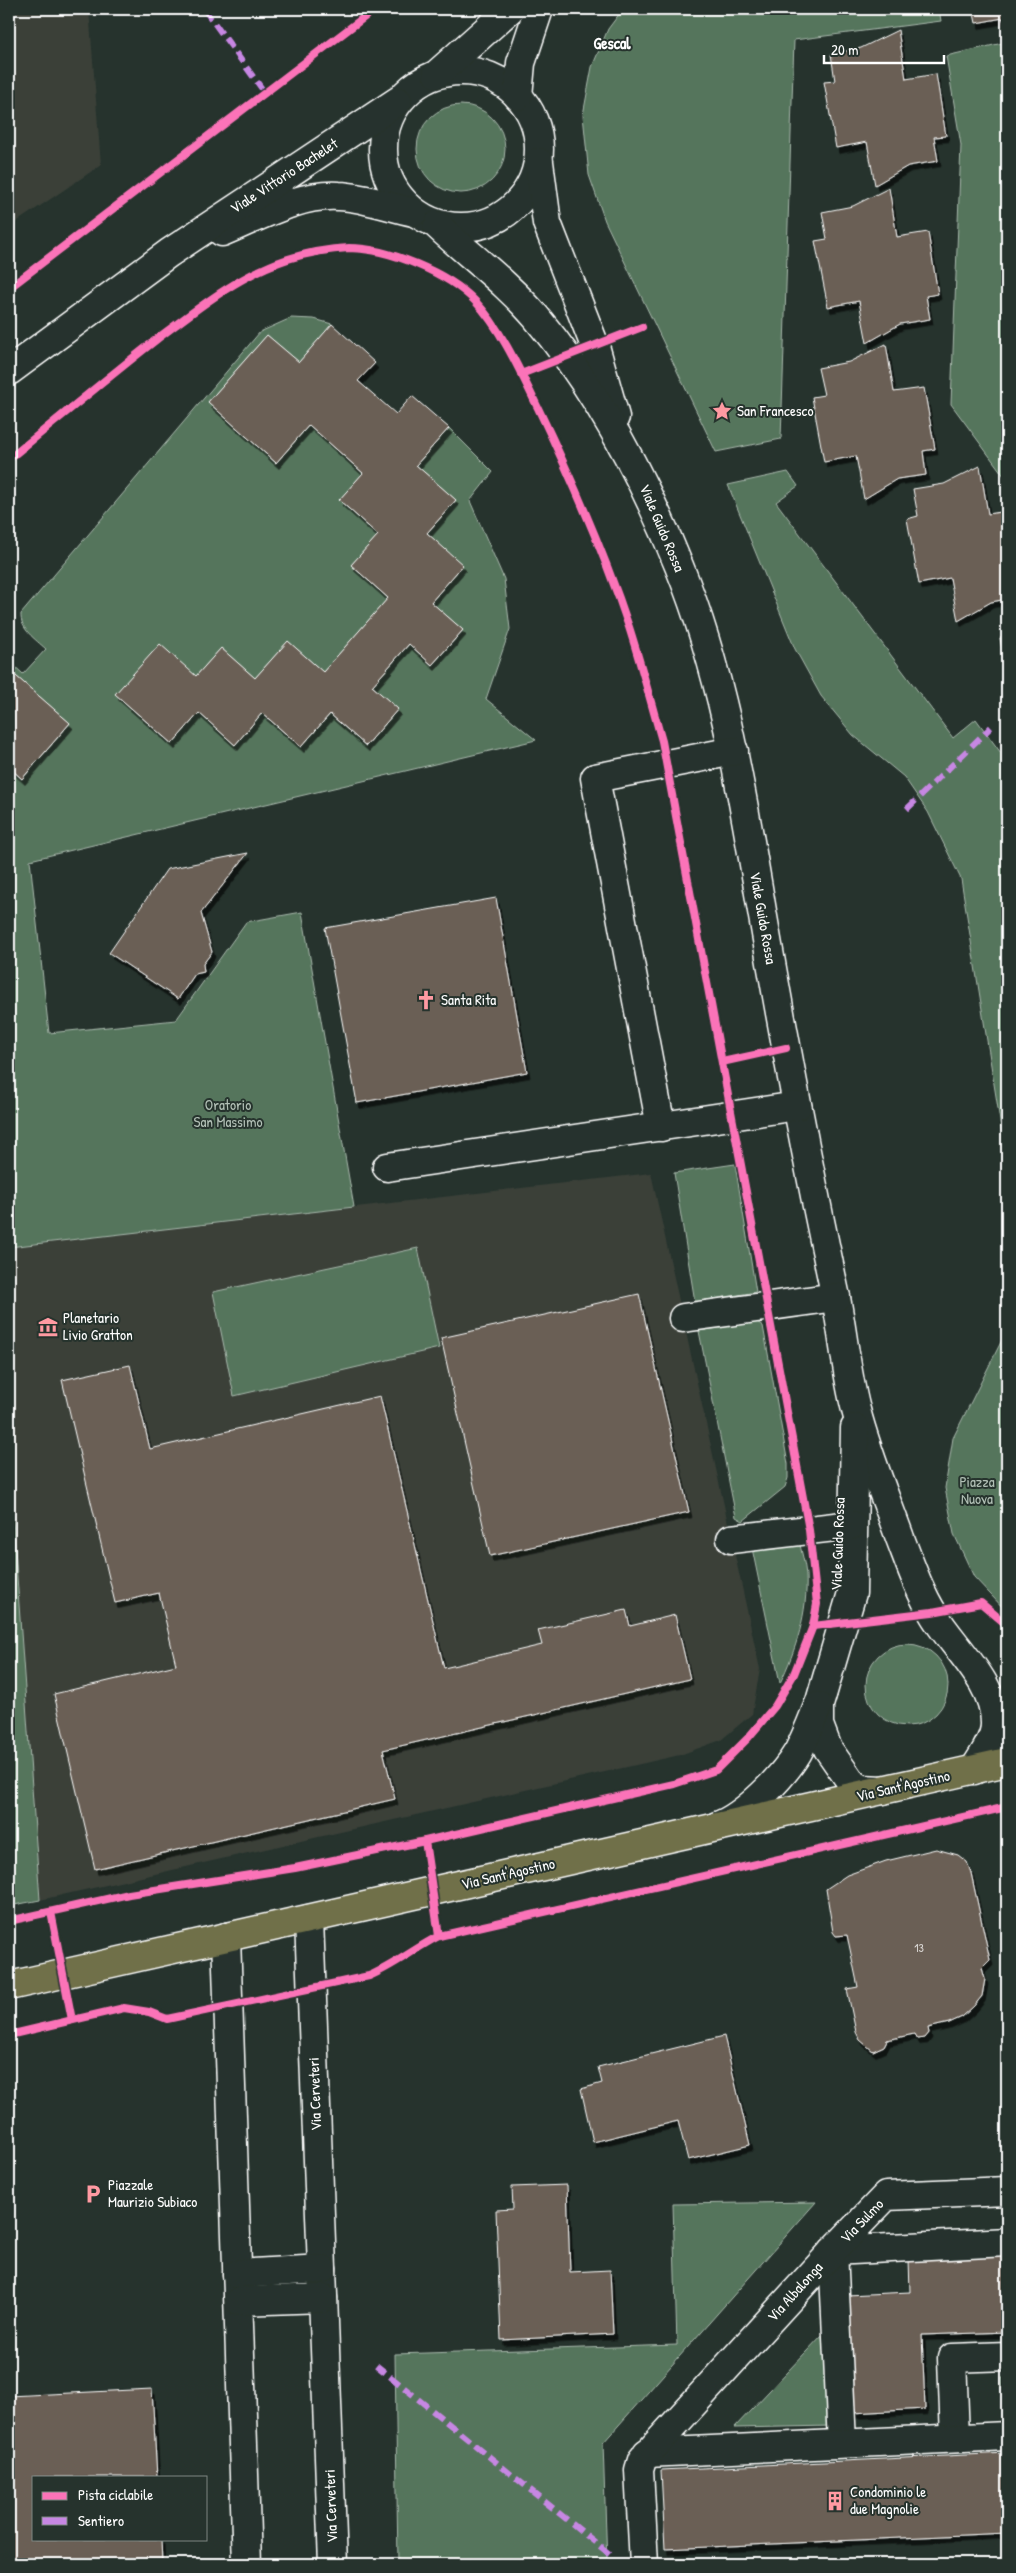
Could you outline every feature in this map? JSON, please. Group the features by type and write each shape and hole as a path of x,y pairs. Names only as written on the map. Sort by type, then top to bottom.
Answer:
{"main road":[{"name":"Via Sant'Agostino","path":"9,1986 1007,1762"}],"street":[{"path":"437,74 510,9"},
{"path":"518,96 521,63 539,9"},
{"name":"Viale Guido Rossa","path":"622,442 595,346 547,224 538,161 538,135 531,114 518,96 501,82 480,74 459,70 437,74 417,83 399,100 387,122 382,147 385,172 396,195 426,219 534,315 566,357 622,442 647,490 681,570 711,658 734,751 797,1106 836,1297 856,1409 913,1573 932,1612 951,1641 984,1682 1007,1704"},
{"name":"Viale Vittorio Bachelet","path":"9,371 169,252 399,100"},
{"name":"Viale Guido Rossa","path":"426,219 460,228 482,226 502,216 520,202 532,183 538,161"},
{"name":"Viale Vittorio Bachelet","path":"169,252 287,205 315,198 338,196 426,219"},
{"path":"661,1127 595,778 734,751"},
{"path":"387,1167 797,1106"},
{"path":"683,1318 836,1297"},
{"name":"Viale Guido Rossa","path":"706,1830 728,1822 744,1810 788,1766 805,1738 819,1705 852,1593 856,1409"},
{"path":"731,1539 852,1525"},
{"name":"Viale Guido Rossa","path":"974,1770 992,1739 996,1726 984,1682"},
{"name":"Viale Guido Rossa","path":"819,1705 822,1738 844,1774 862,1789 883,1790"},
{"name":"Via Cerveteri","path":"309,1918 333,2564"},
{"path":"226,1937 247,2564"},
{"name":"Via Sulmo","path":"833,2251 886,2196 1007,2191"},
{"name":"Via Sulmo","path":"833,2251 1007,2242"},
{"name":"Via Albalonga","path":"833,2251 842,2442"},
{"name":"Via Albalonga","path":"644,2564 639,2470 642,2460 833,2251"},
{"path":"237,2274 322,2269"},
{"path":"239,2301 323,2298"},
{"path":"955,2438 952,2358 1007,2356"},
{"path":"647,2453 842,2442 1007,2436"}],"shaded area":[{"path":"9,9 89,9 101,165 9,227"},
{"path":"651,1173 760,1669 752,1714 721,1740 680,1755 40,1900 9,1464 9,1247"}],"green space":[{"path":"623,9 939,9 941,21 794,40 781,439 716,452 605,221 589,175 583,115 592,67 608,29"},
{"path":"1007,42 1007,480 951,404 961,145 946,56"},
{"path":"461,105 478,109 492,118 501,132 505,149 501,166 492,180 478,189 461,193 444,189 430,180 421,166 417,149 421,132 430,118 444,109"},
{"name":"Oratorio San Massimo","path":"291,318 314,319 332,324 299,362 267,335 208,402 276,462 309,425 363,473 339,500 378,535 351,565 388,598 323,672 288,641 255,678 221,648 196,676 116,694 171,744 199,713 262,713 301,747 330,714 366,746 398,709 372,686 409,644 432,665 463,630 431,602 427,533 456,500 416,465 449,428 493,472 470,501 504,579 510,629 486,699 536,740 30,860 49,1033 176,1020 246,922 302,912 354,1207 9,1247 9,767 22,779 70,723 9,670 9,661 23,674 46,649 26,629 21,619 21,614 260,332"},
{"path":"788,472 798,486 776,502 953,738 976,719 1001,753 1007,752 1007,1146 1004,1146 961,879 928,812 904,777 853,735 821,696 795,649 728,485"},
{"path":"735,1164 756,1292 695,1302 674,1173"},
{"path":"418,1248 439,1348 234,1396 213,1292"},
{"path":"757,1322 763,1326 788,1464 788,1478 785,1487 743,1521 736,1517 699,1331"},
{"name":"Piazza Nuova","path":"1007,1330 1007,1612 974,1577 954,1534 945,1488 953,1438"},
{"path":"9,1464 40,1900 9,1906"},
{"path":"799,1540 806,1575 805,1603 796,1644 780,1683 752,1548"},
{"path":"907,1644 923,1648 936,1656 944,1669 948,1685 944,1701 936,1714 923,1722 907,1726 891,1722 878,1714 870,1701 866,1685 870,1669 878,1656 891,1648"},
{"path":"816,2202 603,2443 607,2564 398,2564 395,2354 677,2345 673,2204"},
{"path":"824,2333 831,2426 734,2428"},
{"path":"1002,2377 1007,2377 1007,2418 1004,2418"}],"building":[{"path":"973,9 1007,9 1007,29 1005,30 1003,18 976,23"},
{"path":"898,30 906,79 936,74 946,136 934,137 938,161 908,166 875,185 867,142 836,148 824,82 835,81 831,54 861,48"},
{"path":"889,188 897,237 928,232 938,294 926,296 930,319 900,324 867,343 859,301 828,307 815,241 827,239 822,212 853,206"},
{"path":"332,324 375,363 358,381 396,414 412,396 449,428 416,465 456,500 427,533 463,565 431,602 463,630 432,665 409,644 372,686 398,709 366,746 330,714 301,747 262,713 235,745 199,713 172,744 115,694 160,644 196,676 221,648 255,678 288,641 323,672 388,598 351,565 378,535 339,500 363,473 309,425 276,463 208,402 267,335 299,362"},
{"path":"886,344 894,392 924,388 935,449 923,451 926,475 897,479 864,499 856,456 824,462 812,397 824,395 818,368 849,362"},
{"path":"980,466 988,514 1007,511 1007,599 991,602 958,621 950,578 919,584 907,519 918,516 913,489 944,484"},
{"path":"1007,637 1007,680 1000,638"},
{"path":"9,670 70,723 22,779 9,767"},
{"path":"248,853 201,913 212,952 203,964 204,972 195,974 178,999 109,953 167,869"},
{"name":"Santa Rita","path":"496,898 527,1072 357,1103 325,928"},
{"path":"639,1294 689,1512 490,1556 441,1338"},
{"path":"130,1365 150,1449 380,1396 444,1668 542,1645 538,1630 626,1610 630,1626 675,1615 690,1679 383,1750 395,1799 95,1869 54,1694 176,1665 159,1593 115,1603 62,1380"},
{"path":"936,1849 958,1855 967,1862 971,1873 990,1960 982,1968 985,1979 982,1996 962,2017 949,2023 928,2028 929,2033 925,2038 917,2039 914,2034 887,2040 884,2046 873,2051 860,2040 856,2032 847,1989 858,1987 847,1935 836,1936 833,1932 826,1889 847,1875 886,1861"},
{"path":"724,2036 750,2145 688,2160 678,2121 593,2142 581,2089 602,2083 598,2067"},
{"path":"567,2185 570,2272 610,2270 613,2334 501,2340 496,2210 513,2209 512,2187"},
{"path":"1007,2255 1007,2332 922,2335 925,2409 852,2413 847,2295 910,2292 909,2259"},
{"path":"152,2389 157,2476 32,2476 32,2540 161,2540 162,2564 9,2564 9,2396"},
{"name":"Condominio le due Magnolie","path":"1007,2453 1007,2533 665,2549 661,2470"}],"marked path":[{"path":"204,9 265,93"},
{"path":"907,809 991,727"},
{"path":"376,2365 612,2556"}],"cycle path":[{"path":"9,288 375,9"},
{"path":"9,459 138,354 204,304 253,274 295,257 326,250 349,248 365,249 399,257 434,272 449,281 475,301 494,324 538,408 598,543 629,627 662,741 809,1530 817,1604 813,1626 794,1674 775,1706 748,1738 716,1770 674,1784 425,1841 295,1868 129,1894 9,1921"},
{"path":"521,374 642,327"},
{"path":"722,1062 786,1048"},
{"path":"813,1626 932,1612 981,1603 1007,1625"},
{"path":"9,2035 124,2008 149,2012 167,2019 369,1976 388,1967 439,1936 1007,1807"},
{"path":"425,1841 439,1936"},
{"path":"51,1912 72,2020"}],"place":[{"name":"San Francesco","path":"722,411"},
{"name":"Santa Rita","path":"426,1000"},
{"name":"Planetario Livio Gratton","path":"48,1327"},
{"name":"Piazzale Maurizio Subiaco","path":"93,2194"},
{"name":"Condominio le due Magnolie","path":"835,2501"}],"district":[{"name":"Gescal","path":"612,43"}]}
